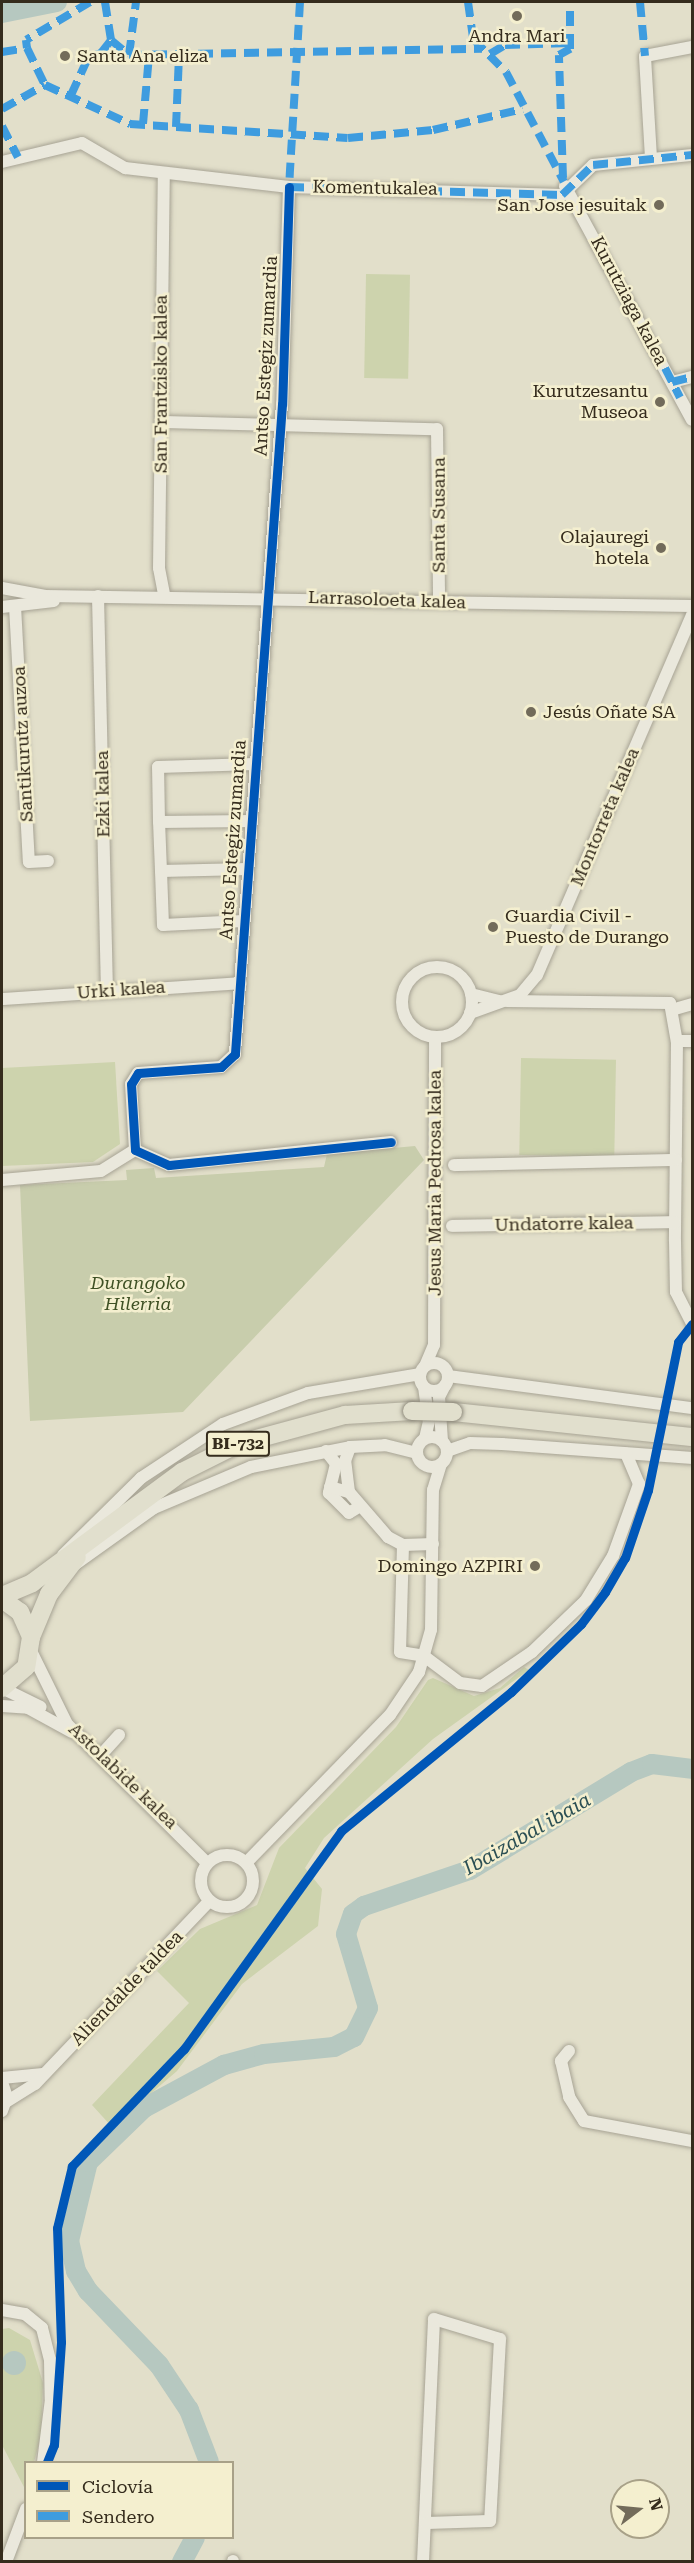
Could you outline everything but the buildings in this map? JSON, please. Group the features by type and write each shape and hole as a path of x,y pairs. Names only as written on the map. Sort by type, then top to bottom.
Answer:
{"main road":[{"name":"BI-732","path":"31,1644 20,1612 2,1598 59,1570 89,1542 182,1472 238,1444 345,1415 412,1411 453,1412 693,1437"},
{"name":"BI-732","path":"2,1688 16,1679 59,1570"}],"street":[{"path":"651,158 645,56 693,47"},
{"name":"Komentukalea","path":"2,162 82,143 119,166 164,174 289,187 566,188"},
{"path":"566,188 593,165 693,155"},
{"name":"San Frantzisko kalea","path":"164,174 161,422 164,594"},
{"name":"Antso Estegiz zumardia","path":"135,1150 131,1084 138,1073 230,1062 240,983 280,423 289,187"},
{"name":"Kurutziaga kalea","path":"566,188 693,420"},
{"path":"672,382 693,377"},
{"path":"161,422 280,423"},
{"name":"Santa Susana","path":"280,423 437,429 439,601"},
{"path":"2,588 81,596"},
{"name":"Larrasoloeta kalea","path":"81,596 164,594 693,606"},
{"path":"2,607 81,596"},
{"name":"Ezki kalea","path":"98,596 107,991"},
{"name":"Santikurutz auzoa","path":"15,606 29,862 48,861"},
{"name":"Montorreta kalea","path":"470,1013 503,1001 528,988 542,965 693,615"},
{"name":"Antso Estegiz zumardia","path":"243,921 163,925 158,767 255,764"},
{"name":"Antso Estegiz zumardia","path":"159,822 250,821"},
{"name":"Antso Estegiz zumardia","path":"161,871 247,869"},
{"path":"440,967 460,975 471,994 470,1013 457,1031 435,1037 408,1021 402,1000 410,979 440,967"},
{"name":"Urki kalea","path":"2,999 240,983"},
{"path":"471,994 503,1001 659,1002 675,1010 693,1004"},
{"path":"675,1010 677,1041 676,1292 693,1323"},
{"name":"Jesus Maria Pedrosa kalea","path":"434,1329 435,1037"},
{"path":"677,1041 693,1041"},
{"path":"3,1180 101,1171 135,1150 169,1165 391,1142"},
{"path":"454,1165 676,1160"},
{"name":"Undatorre kalea","path":"452,1226 675,1222"},
{"path":"433,1490 418,1457 429,1421 423,1370 434,1329"},
{"path":"246,1863 390,1715 424,1656 430,1630 433,1490 445,1446 439,1397 445,1376 434,1329"},
{"path":"59,1570 74,1540 141,1478 223,1424 308,1393 423,1370 445,1376 693,1408"},
{"path":"424,1387 432,1391 445,1376"},
{"path":"425,1438 445,1446 470,1443 502,1444 693,1458"},
{"path":"59,1570 110,1535 206,1484 326,1451 350,1447 385,1445 441,1464"},
{"path":"350,1447 345,1461 349,1492 357,1508 403,1545 433,1544"},
{"path":"326,1451 336,1464 330,1487 333,1499 349,1513 357,1508"},
{"path":"403,1545 400,1652 424,1656 460,1683 482,1686 499,1679 562,1627 586,1600 613,1556 639,1484 626,1454"},
{"path":"330,1487 349,1492"},
{"name":"Astolabide kalea","path":"31,1644 72,1728 207,1863"},
{"path":"2,1688 72,1728"},
{"path":"2,1706 27,1708 72,1728"},
{"path":"101,1755 119,1735"},
{"path":"222,1855 246,1863 253,1879 249,1896 234,1907 209,1901 201,1886 207,1863 222,1855"},
{"name":"Aliendalde taldea","path":"4,2107 44,2074 209,1901"},
{"path":"569,2051 561,2061 569,2097 584,2121 693,2141"},
{"name":"Aliendalde taldea","path":"4,2107 2,2080 44,2074"},
{"path":"2,2310 25,2314 42,2328 51,2398 49,2445 44,2461"},
{"path":"423,2562 430,2367 434,2319 500,2339 499,2363 490,2520 425,2523"},
{"path":"6,2562 24,2514"}],"green space":[{"path":"366,274 410,275 408,379 364,378"},
{"path":"521,1058 616,1060 614,1157 519,1155"},
{"path":"115,1062 120,1144 93,1162 2,1166 2,1068"},
{"name":"Durangoko Hilerria","path":"415,1146 424,1160 183,1412 30,1421 20,1185 127,1180 126,1170 154,1168 156,1178 324,1167 327,1154"},
{"path":"524,1667 529,1670 433,1739 324,1838 305,1868 322,1889 318,1926 242,1984 177,2071 112,2127 92,2105 189,2003 157,1971 200,1929 257,1905 279,1848 396,1727 428,1680 433,1678 474,1696 500,1688"},
{"path":"9,2328 30,2340 43,2383 41,2436 34,2461 24,2461 24,2487 2,2445 2,2329"}],"shaded area":[{"path":"14,2351 23,2354 26,2363 23,2372 14,2375 5,2372 2,2363 5,2354"}],"waterway":[{"path":"2,13 57,2"},
{"name":"Ibaizabal ibaia","path":"209,2461 189,2410 159,2365 88,2291 76,2271 69,2241 88,2162 144,2108 224,2065 264,2054 334,2047 354,2037 368,2008 346,1934 353,1914 364,1906 470,1870 631,1772 652,1764 692,1769"},
{"name":"Ibaizabal ibaia","path":"182,2562 194,2539"}],"marked path":[{"path":"90,2 26,40 27,48 45,85 130,124 348,138 433,130 523,109"},
{"path":"105,2 111,40 129,55 482,49"},
{"path":"129,55 136,2"},
{"path":"300,2 289,187 562,195 593,165 692,155"},
{"path":"468,2 473,39 506,72 564,182"},
{"path":"563,178 559,55 570,49 570,2"},
{"path":"640,2 645,56"},
{"path":"71,95 88,58 101,53 111,40"},
{"path":"490,54 505,45 570,43"},
{"path":"2,52 27,48"},
{"path":"176,127 179,54"},
{"path":"143,124 149,55"},
{"path":"2,109 45,85"},
{"path":"2,126 18,157"},
{"path":"665,368 680,397"},
{"path":"672,382 692,377"}],"cycle path":[{"path":"289,187 282,404 235,1054 221,1067 138,1073 131,1084 135,1150 169,1165 391,1142"},
{"path":"47,2461 54,2445 61,2342 57,2228 72,2166 184,2049 341,1831 511,1692 581,1624 605,1592 625,1558 648,1490 678,1342 692,1324"}],"place":[{"name":"Andra Mari","path":"517,16"},
{"name":"Santa Ana eliza","path":"65,56"},
{"name":"San Jose jesuitak","path":"659,205"},
{"name":"Kurutzesantu Museoa","path":"660,402"},
{"name":"Olajauregi hotela","path":"661,548"},
{"name":"Jesús Oñate SA","path":"531,712"},
{"name":"Guardia Civil - Puesto de Durango","path":"493,927"},
{"name":"Domingo AZPIRI","path":"535,1566"}]}
